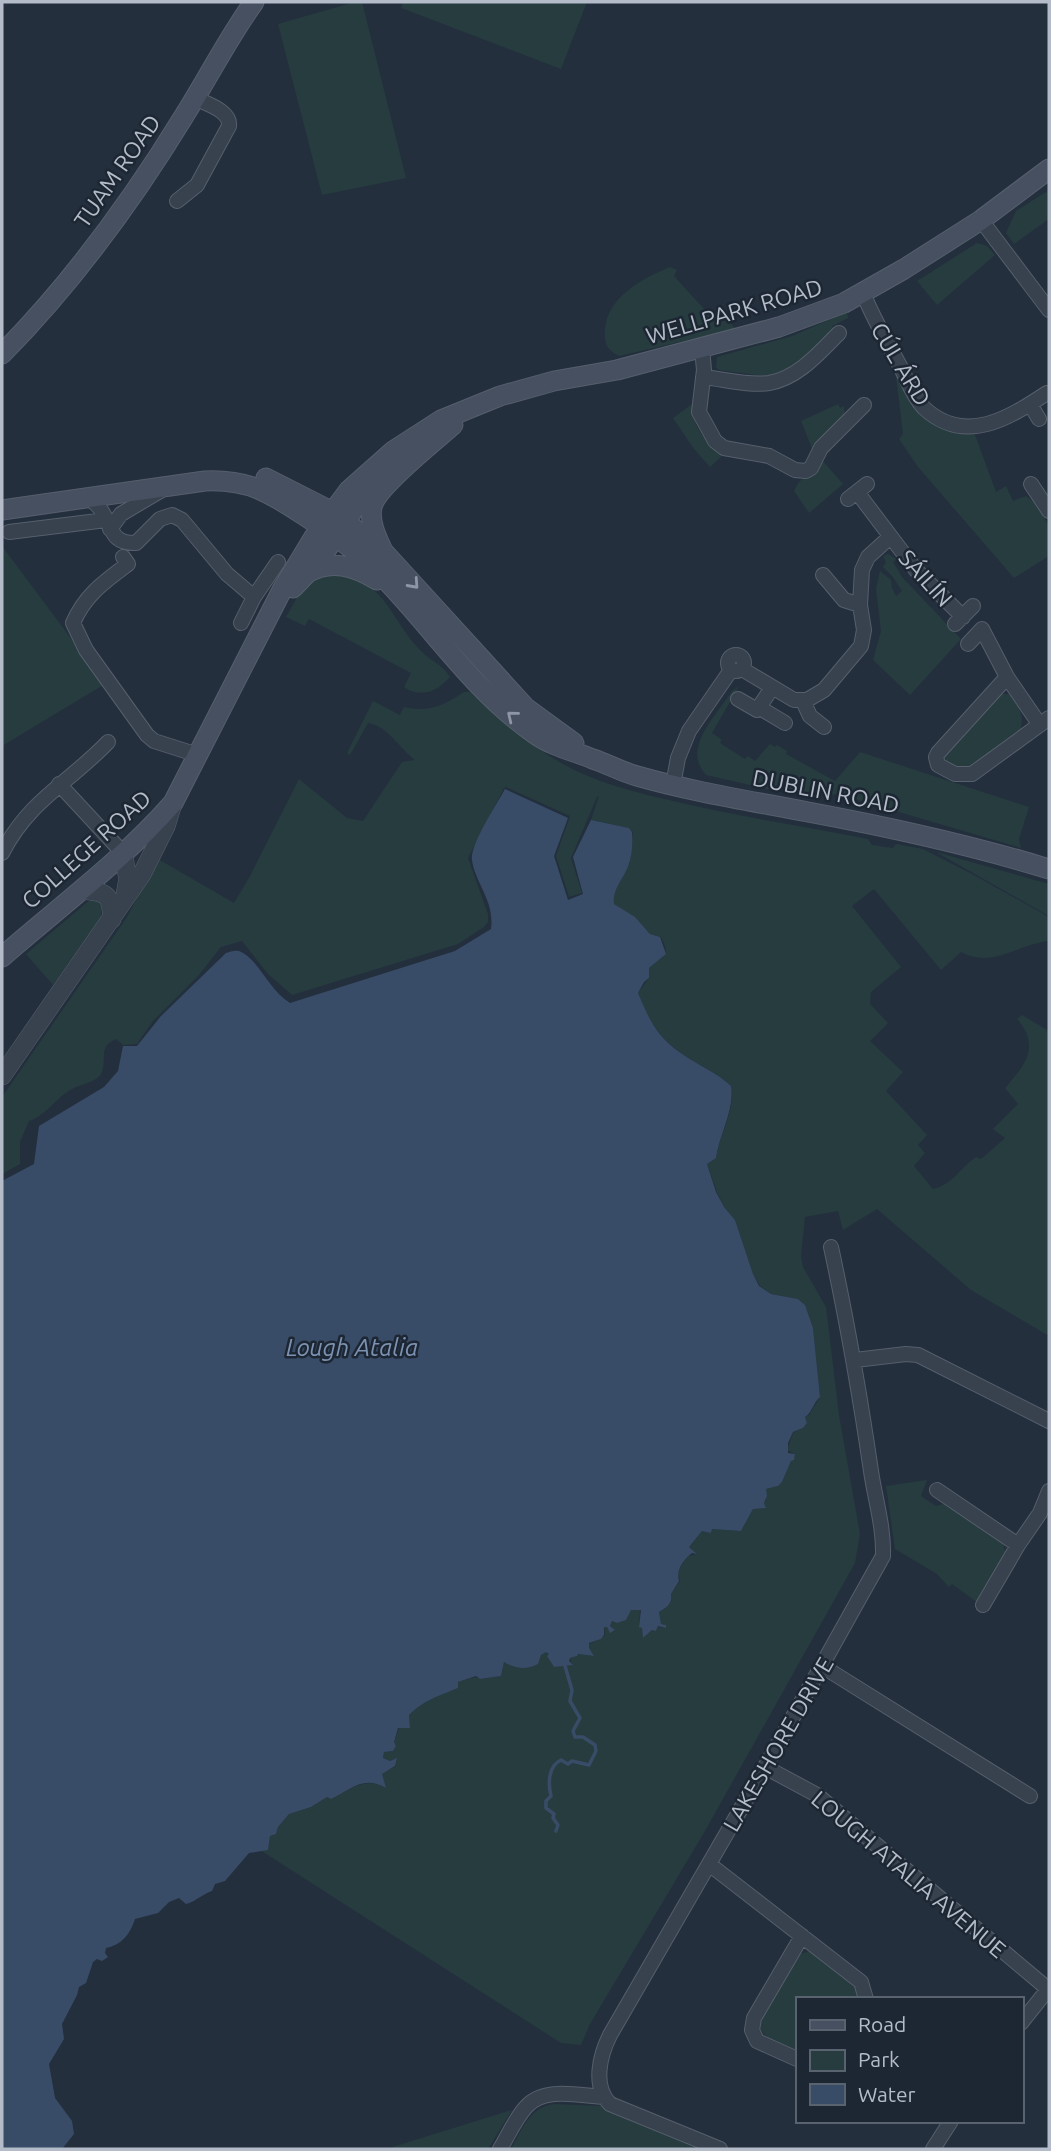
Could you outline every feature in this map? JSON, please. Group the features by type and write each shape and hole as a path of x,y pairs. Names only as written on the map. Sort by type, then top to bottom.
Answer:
{"main road":[{"name":"TUAM ROAD","path":"2,354 52,299 114,222 254,2"},
{"name":"WELLPARK ROAD","path":"334,524 404,457 453,425 502,405 603,373 779,327 844,303 904,270 981,220 1049,169"},
{"name":"WELLPARK ROAD","path":"334,524 349,490 380,461 441,420 554,381 603,373"},
{"path":"382,550 372,516 373,503 403,469 453,425"},
{"path":"2,498 163,474 228,470 276,482 334,524"},
{"path":"2,510 221,481 245,483 334,524"},
{"name":"DUBLIN ROAD","path":"334,524 382,550 526,708 593,759"},
{"name":"DUBLIN ROAD","path":"334,524 466,673 497,704 537,736 636,776 843,818 1049,869"},
{"name":"COLLEGE ROAD","path":"269,619 318,562 334,524"},
{"name":"COLLEGE ROAD","path":"2,957 82,890 153,826 173,803 282,590 334,524"},
{"path":"306,573 324,565 352,568 398,594"}],"street":[{"path":"177,201 197,185 229,126 227,114 195,98"},
{"path":"981,220 1049,310"},
{"name":"CÚL ÁRD","path":"863,293 916,396 924,408 935,416 953,424 982,426 1002,419 1047,393"},
{"path":"703,377 748,382 774,381 804,366 839,333"},
{"path":"702,348 704,365 699,416 717,444 730,450 769,456 799,471 809,470 821,448 864,405"},
{"path":"1030,404 1039,419"},
{"path":"1031,484 1049,512"},
{"path":"9,532 108,525 127,510 171,486"},
{"name":"SÁILÍN","path":"857,492 924,579 963,616"},
{"path":"89,498 99,508 118,540 125,543 136,542 160,519 172,515 182,520 227,574 254,597"},
{"name":"SÁILÍN","path":"803,701 824,690 861,646 863,630 860,576 864,563 890,537"},
{"path":"123,557 128,564 89,594 74,623 86,650 147,735 154,741 198,755"},
{"path":"241,623 254,597 278,562"},
{"path":"823,575 844,600 860,605"},
{"path":"968,644 982,629 1007,677 1045,721 972,774 956,775 938,765 938,753 1007,677"},
{"path":"673,785 685,738 736,670 794,700 803,701 810,716 824,727"},
{"path":"738,699 757,710 772,688"},
{"path":"760,708 785,723"},
{"path":"2,853 25,816 108,742"},
{"path":"59,784 123,853 128,879 125,900"},
{"path":"2,1076 125,900 156,847 173,803"},
{"path":"82,890 106,895 111,906 112,919"},
{"name":"LAKESHORE DRIVE","path":"604,2097 600,2070 606,2044 883,1556 884,1539 855,1360 831,1247"},
{"path":"855,1360 918,1355 1049,1420"},
{"path":"937,1490 1018,1545"},
{"path":"983,1605 1040,1513 1049,1491"},
{"path":"822,1666 1030,1796"},
{"name":"LOUGH ATALIA AVENUE","path":"765,1767 817,1795 1049,1988"},
{"path":"709,1864 862,1982 866,1997"},
{"path":"796,2059 757,2041 752,2027 754,2018 802,1936"},
{"path":"1023,2021 1049,1988"},
{"path":"500,2149 522,2112 534,2100 552,2095 604,2097 613,2106 720,2149"},
{"path":"933,2149 950,2123"}],"green space":[{"path":"362,2 406,178 322,195 278,24"},
{"path":"403,2 587,2 561,69 401,8"},
{"path":"1049,190 1049,219 1014,244 1006,233 1016,211"},
{"path":"977,243 987,246 995,255 937,305 917,281"},
{"path":"670,267 677,270 674,276 715,321 722,314 736,329 619,356 609,348 605,338 612,307 638,283"},
{"path":"847,312 848,318 832,326 835,331 791,367 777,373 763,376 719,370 716,367 717,357 792,336"},
{"path":"895,368 915,408 974,432 996,492 1006,486 1013,501 1026,496 1034,502 1049,526 1049,556 1014,578 918,467 899,439 903,434"},
{"path":"692,404 694,420 701,434 724,454 710,467 673,418"},
{"path":"838,404 840,408 844,406 845,417 813,451 801,421"},
{"path":"822,460 843,484 809,513 794,491 801,480 818,469"},
{"path":"2,546 105,684 2,746"},
{"path":"888,554 896,559 893,562 902,577 961,639 910,695 873,660 881,631 876,589 880,571 891,580 896,596 902,591 883,567 886,562 883,556"},
{"path":"333,574 351,578 376,592 421,651 450,677 429,692 410,691 404,687 411,673 309,619 305,626 286,617 299,594 313,578"},
{"path":"739,686 712,733 722,740 720,743 745,759 748,756 755,761 770,744 775,747 777,745 787,751 786,754 835,781 860,752 1029,807 1019,839 1021,848 841,795 772,790 706,775 699,765 699,743 732,691"},
{"path":"464,692 470,692 550,757 601,781 694,806 868,839 872,845 893,848 896,844 923,849 1049,917 1049,941 995,957 973,957 961,952 941,970 874,889 852,906 901,967 871,992 870,1004 888,1023 870,1041 903,1072 886,1091 927,1135 918,1145 925,1153 914,1166 933,1189 951,1180 976,1157 981,1159 1005,1138 993,1129 1018,1104 1005,1088 1024,1063 1029,1047 1028,1038 1017,1019 1022,1015 1049,1031 1049,1336 971,1290 877,1209 843,1230 838,1211 805,1217 801,1256 803,1267 826,1307 839,1415 860,1534 855,1563 705,1831 590,2024 581,2045 561,2043 260,1850 268,1850 270,1836 276,1834 278,1827 289,1814 311,1807 327,1797 331,1799 358,1785 371,1783 386,1788 381,1774 395,1767 397,1759 390,1761 383,1758 384,1752 393,1751 399,1728 410,1728 409,1715 426,1702 458,1688 457,1682 476,1677 480,1679 501,1676 504,1662 521,1668 534,1666 546,1652 554,1667 572,1665 570,1658 577,1654 594,1656 589,1644 605,1635 604,1627 610,1632 615,1631 610,1626 612,1621 617,1623 626,1620 630,1610 640,1610 639,1627 642,1627 643,1638 658,1627 666,1628 666,1625 661,1624 659,1612 671,1603 671,1594 680,1581 679,1571 684,1562 688,1556 697,1554 689,1547 702,1531 741,1531 753,1509 766,1508 766,1489 782,1482 791,1461 794,1460 795,1454 787,1450 793,1433 807,1423 805,1417 820,1397 813,1328 805,1305 798,1299 771,1294 760,1286 753,1274 735,1220 724,1207 707,1164 716,1158 731,1104 731,1086 666,1041 653,1025 638,993 649,978 649,968 666,954 661,937 650,934 635,918 614,904 616,889 629,863 633,832 629,828 591,820 599,796 597,797 571,858 582,893 569,897 556,856 570,816 504,788 468,858 488,914 488,922 484,927 458,944 292,995 268,974 242,941 221,947 199,975 153,1021 137,1044 123,1045 116,1039 110,1042 105,1049 100,1075 74,1088 41,1115 29,1121 20,1142 20,1164 2,1174 2,1097 127,917 158,859 234,903 299,779 347,818 363,821 402,762 415,760 382,728 368,723 350,755 347,753 373,701 400,715 404,707 436,707"},
{"path":"1000,694 1009,694 1018,707 1022,721 1020,731 971,768 962,770 943,760 944,753"},
{"path":"936,852 1049,884 1049,916"},
{"path":"91,899 97,899 102,904 101,917 53,985 26,954"},
{"path":"927,1480 921,1496 936,1506 947,1503 1003,1543 1006,1554 978,1603 952,1584 949,1587 937,1574 895,1549 886,1486"},
{"path":"810,1951 856,1984 859,1997 796,1997 796,2052 770,2039 759,2025 800,1954"},
{"path":"545,2106 603,2106 611,2113 693,2149 511,2149 532,2115"},
{"path":"512,2110 488,2149 386,2149"}],"water":[{"name":"Lough Atalia","path":"505,789 568,818 554,856 568,900 583,894 573,857 591,820 629,828 632,832 628,867 616,889 614,904 635,917 650,934 660,937 666,954 649,968 649,978 638,993 648,1016 666,1041 731,1086 731,1104 716,1158 707,1164 716,1192 735,1220 759,1286 771,1294 798,1299 805,1305 813,1328 820,1397 805,1417 807,1423 793,1432 788,1443 788,1453 795,1454 794,1460 791,1461 782,1482 766,1489 766,1508 753,1509 741,1531 702,1531 689,1547 697,1554 692,1553 683,1562 670,1603 659,1612 661,1624 666,1625 666,1628 658,1626 656,1631 652,1630 643,1638 642,1628 639,1627 641,1610 631,1610 626,1620 617,1623 612,1621 610,1626 615,1630 610,1633 607,1627 604,1627 601,1639 589,1643 594,1656 578,1654 570,1658 569,1661 573,1665 554,1667 546,1652 534,1666 521,1668 504,1662 501,1676 480,1679 476,1676 458,1682 458,1688 426,1702 409,1715 410,1728 398,1728 394,1742 396,1746 393,1751 384,1752 383,1758 390,1761 397,1758 395,1766 382,1774 386,1788 378,1784 364,1783 331,1799 327,1797 311,1807 289,1814 278,1827 276,1834 270,1836 268,1850 249,1853 225,1881 215,1884 212,1891 186,1904 179,1898 169,1902 158,1913 135,1919 125,1938 106,1948 108,1957 93,1962 86,1983 79,1987 62,2024 64,2039 49,2064 55,2098 72,2121 74,2134 62,2149 2,2149 2,1181 34,1164 39,1126 104,1087 118,1071 123,1046 137,1046 161,1016 226,953 243,953 290,1003 455,951 491,929 488,901 472,860 479,834"}],"waterway":[{"path":"556,1831 558,1825 553,1818 554,1814 546,1808 546,1801 551,1796 551,1771 561,1760 568,1764 572,1761 589,1765 596,1751 595,1745 583,1737 575,1737 573,1731 580,1718 570,1701 572,1690 565,1666"}]}
